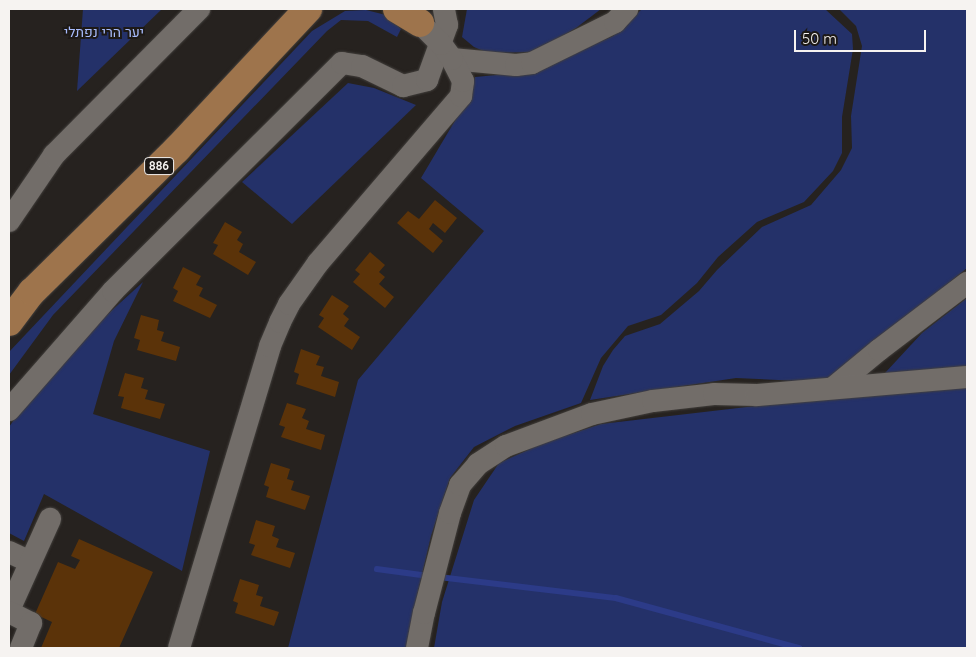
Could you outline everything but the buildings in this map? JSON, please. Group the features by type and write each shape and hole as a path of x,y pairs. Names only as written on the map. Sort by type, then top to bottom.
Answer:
{"main road":[{"path":"397,9 413,16"},
{"name":"886","path":"9,301 25,274 164,139 304,11"},
{"name":"886","path":"9,322 32,292 177,149 304,11"}],"street":[{"path":"9,221 54,155 198,9"},
{"path":"9,410 113,291 342,63 362,66 403,86 427,80 447,52 448,25 444,9"},
{"path":"447,52 516,64 532,63 615,22 626,9"},
{"path":"179,648 270,346 289,304 318,263 461,96 463,81 447,52 413,16"},
{"path":"833,388 879,350 967,283"},
{"path":"418,648 424,613 450,513 460,485 478,464 506,446 592,414 654,401 714,394 757,395 967,377"},
{"path":"21,648 31,623 9,611 50,519"},
{"path":"9,552 30,562"}],"green space":[{"name":"יער הרי נפתלי","path":"83,9 162,9 77,91"},
{"path":"467,9 601,9 576,28 535,52 488,53 474,47 462,37"},
{"path":"642,9 825,9 852,34 853,49 842,117 842,153 833,171 804,202 757,222 718,257 697,283 661,315 628,326 601,358 581,403 515,426 474,447 450,478 431,536 410,626 408,648 288,648 358,380 484,231 421,178 469,97 475,77 530,72 613,36"},
{"path":"839,9 967,9 967,268 842,370 822,382 736,378 590,400 603,366 625,336 660,324 699,291 717,270 762,227 811,205 841,170 852,148 851,116 862,46 856,26"},
{"path":"366,10 386,15 401,29 397,37 368,21 341,20 327,31 53,315 9,375 9,352 312,31 345,11"},
{"path":"348,83 374,88 416,105 292,224 242,182"},
{"path":"143,282 114,341 93,414 210,451 182,571 44,494 24,541 9,533 9,427 52,365"},
{"path":"967,298 967,648 434,648 442,602 474,500 499,463 543,443 601,424 765,405 885,373 922,333"}],"waterway":[{"path":"377,569 429,576"},
{"path":"439,577 616,598 799,648"}]}
